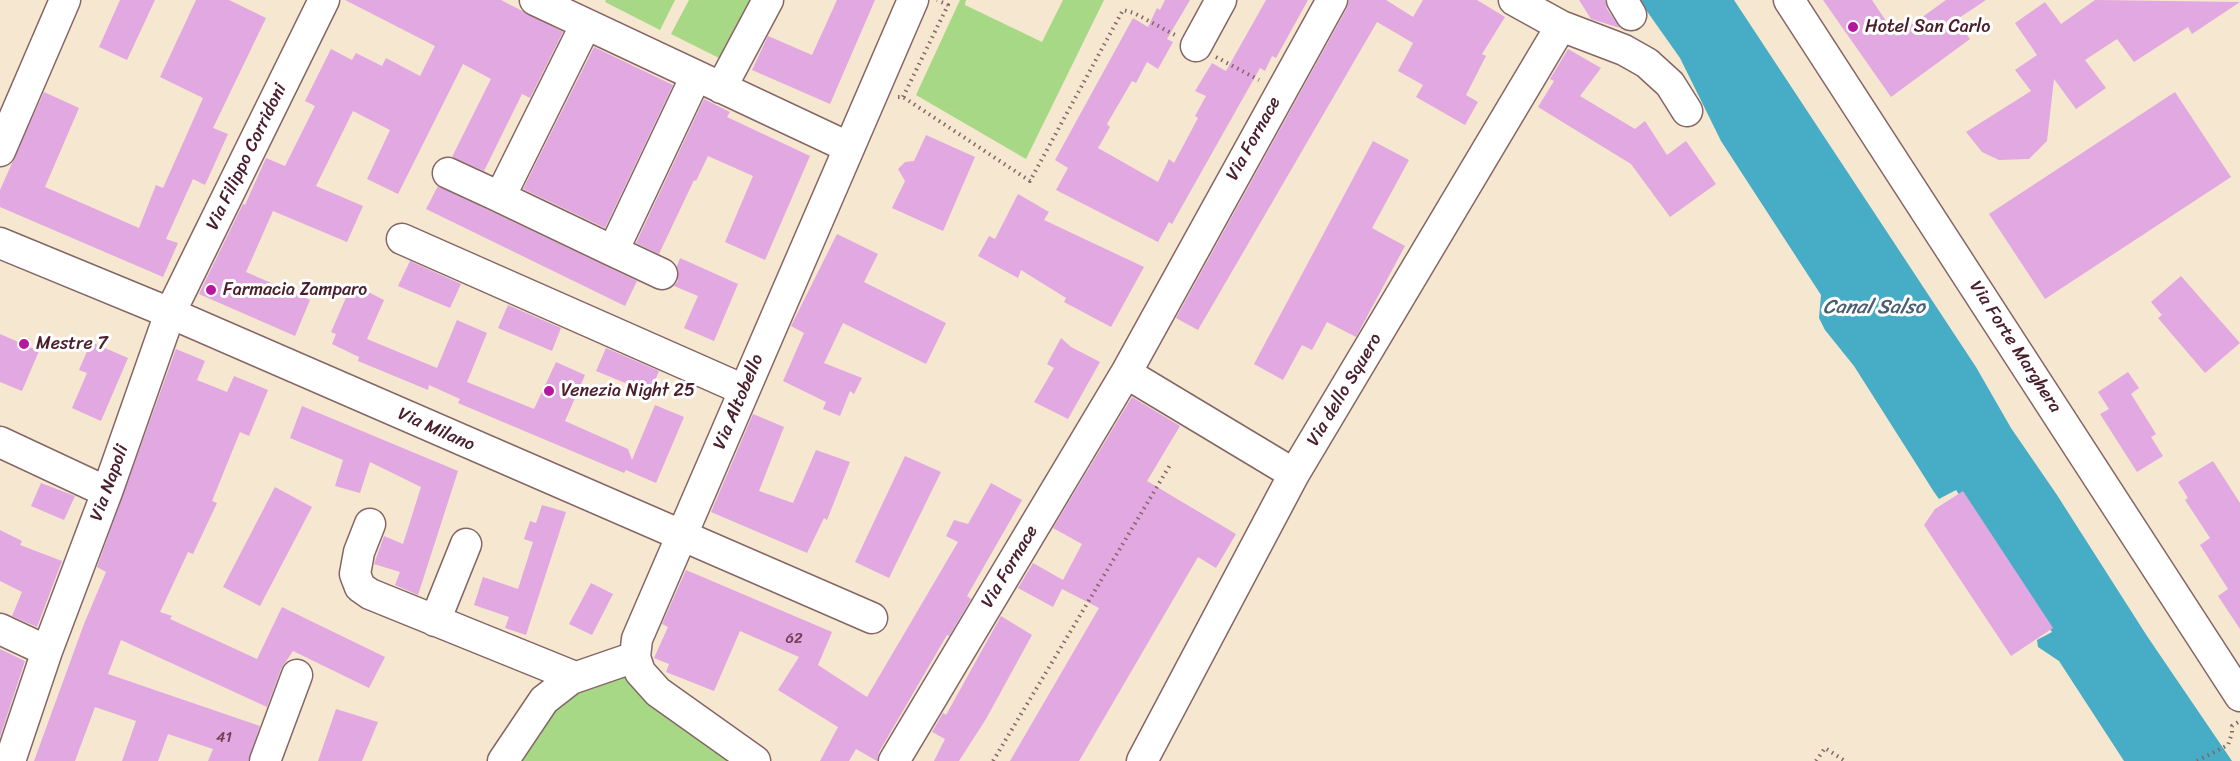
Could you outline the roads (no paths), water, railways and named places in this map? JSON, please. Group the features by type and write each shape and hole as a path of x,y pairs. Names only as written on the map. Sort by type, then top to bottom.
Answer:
{"street":[{"path":"0,152 65,0"},
{"name":"Via Filippo Corridoni","path":"170,313 324,0"},
{"path":"535,0 848,147"},
{"path":"613,251 709,82 768,0"},
{"name":"Via Altobello","path":"635,657 638,639 913,0"},
{"path":"1196,46 1221,0"},
{"name":"Via Fornace","path":"894,761 1126,373 1332,0"},
{"path":"1514,0 1557,34 1624,50 1647,63 1670,84 1687,111"},
{"name":"Via Forte Marghera","path":"1789,0 2240,696"},
{"path":"500,197 586,24"},
{"name":"Via dello Squero","path":"1142,761 1294,474 1557,34"},
{"path":"447,173 662,274"},
{"path":"402,238 744,390"},
{"name":"Via Milano","path":"0,243 170,313 872,618"},
{"name":"Via Napoli","path":"10,761 46,651 107,492 170,313"},
{"path":"1126,373 1294,474"},
{"path":"0,442 107,492"},
{"path":"370,524 359,552 355,574 360,587 370,594 575,677"},
{"path":"435,621 466,544"},
{"path":"0,629 46,651"},
{"path":"503,761 544,700 575,677 635,657 640,672 658,692 703,727 754,761"},
{"path":"265,761 297,675"}],"water":[{"name":"Canal Salso","path":"1639,0 1734,0 1976,367 2011,428 2057,495 2147,636 2232,761 2124,761 2059,661 2038,647 2037,640 2052,632 1956,490 1939,499 1854,366 1825,330 1819,318 1821,295 1721,141 1680,58"}],"place":[{"name":"Hotel San Carlo","path":"1853,27"},
{"name":"Farmacia Zamparo","path":"211,290"},
{"name":"Mestre 7","path":"24,344"},
{"name":"Venezia Night 25","path":"549,391"}]}
